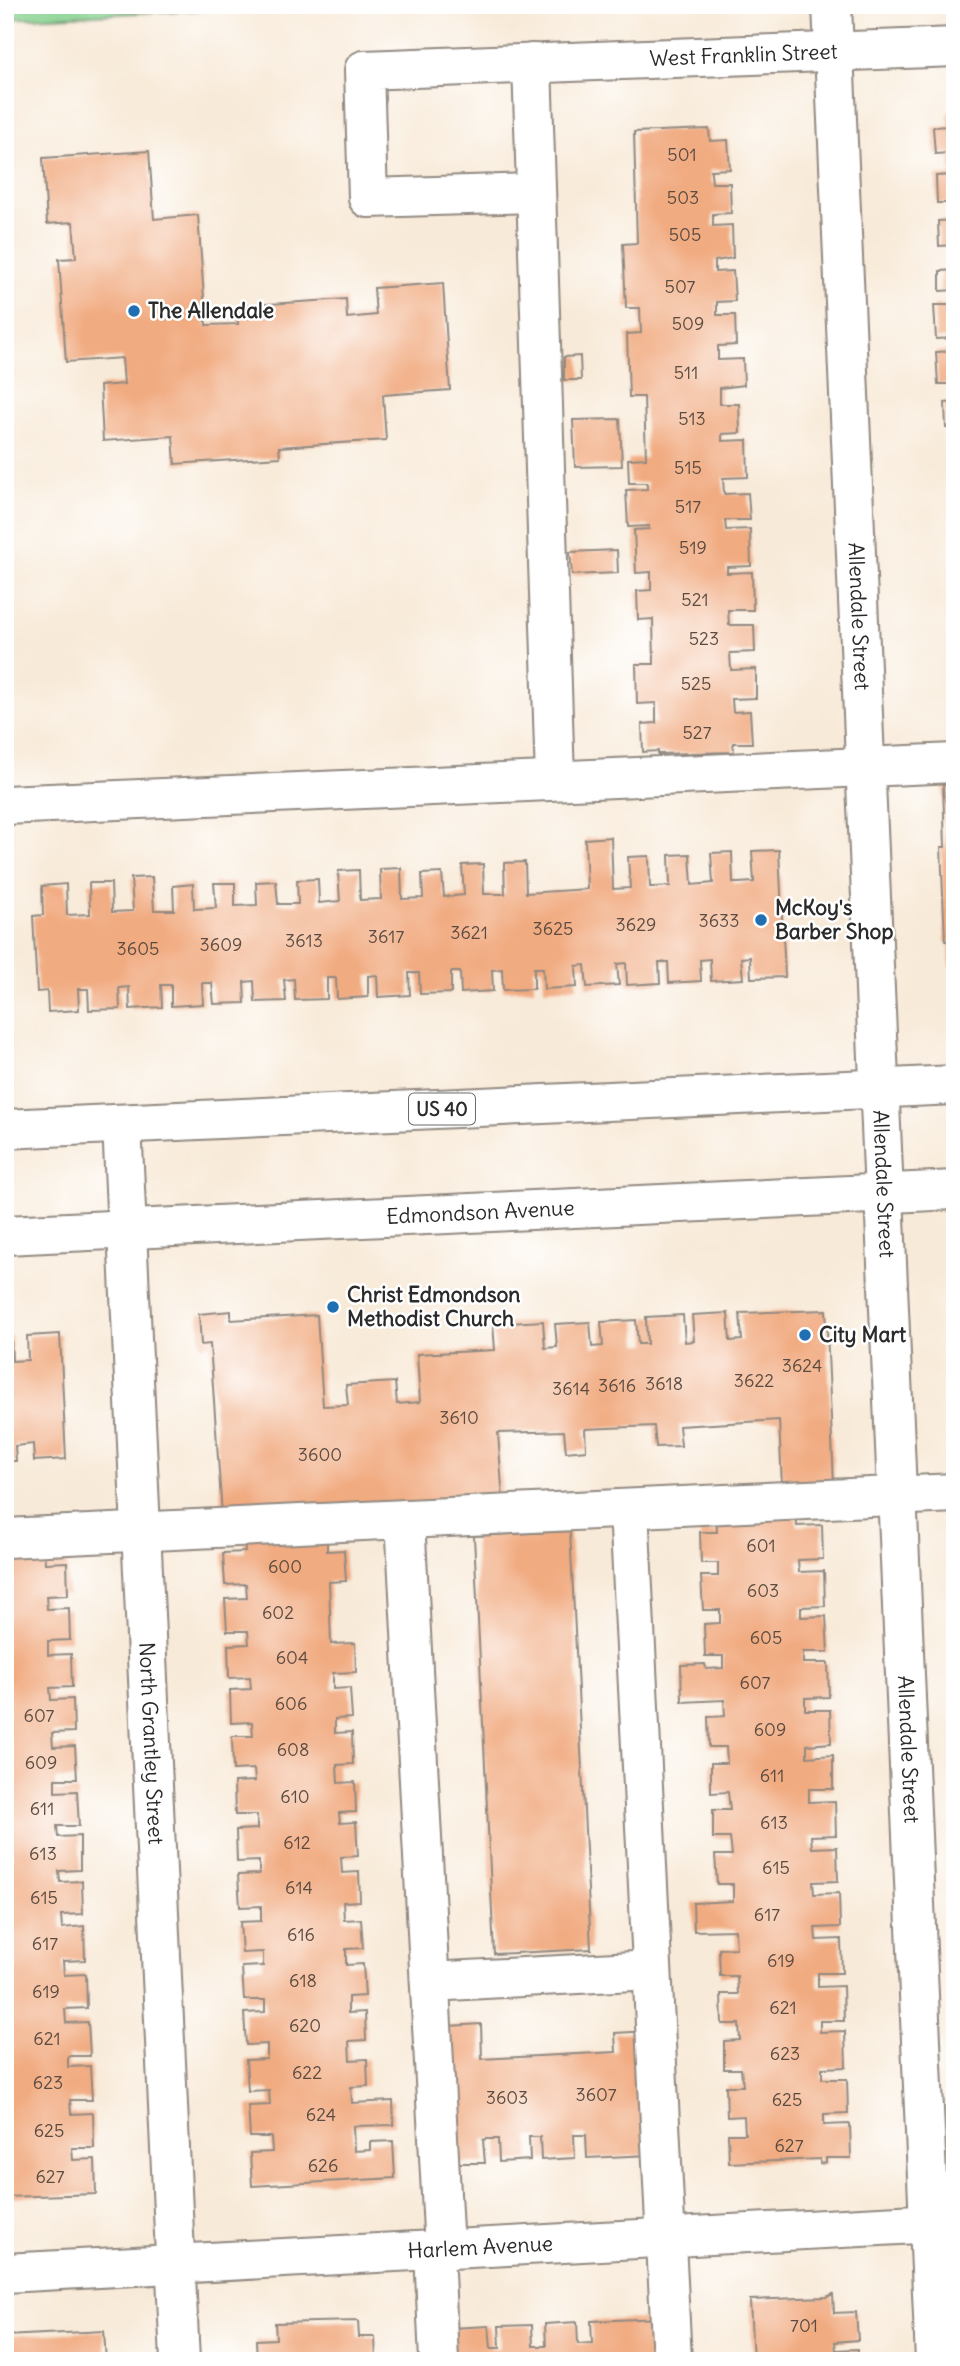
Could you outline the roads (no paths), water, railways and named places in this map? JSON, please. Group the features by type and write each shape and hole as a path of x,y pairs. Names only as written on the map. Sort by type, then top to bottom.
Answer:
{"street":[{"name":"Allendale Street","path":"832,5 883,1194 898,1496 942,2222 935,2361"},
{"name":"West Franklin Street","path":"536,193 368,198 364,70 955,47"},
{"path":"532,63 555,780"},
{"path":"5,805 955,763"},
{"name":"US 40","path":"5,1129 955,1085"},
{"name":"North Grantley Street","path":"122,1124 180,2361"},
{"name":"Edmondson Avenue","path":"5,1235 955,1190"},
{"path":"5,1538 955,1493"},
{"path":"629,1509 672,2361"},
{"path":"405,1519 430,1982 439,2250 439,2361"},
{"path":"430,1982 652,1970"},
{"name":"Harlem Avenue","path":"5,2273 942,2222"}],"place":[{"name":"The Allendale","path":"134,311"},
{"name":"McKoy's Barber Shop","path":"761,920"},
{"name":"Christ Edmondson Methodist Church","path":"333,1307"},
{"name":"City Mart","path":"805,1335"}]}
